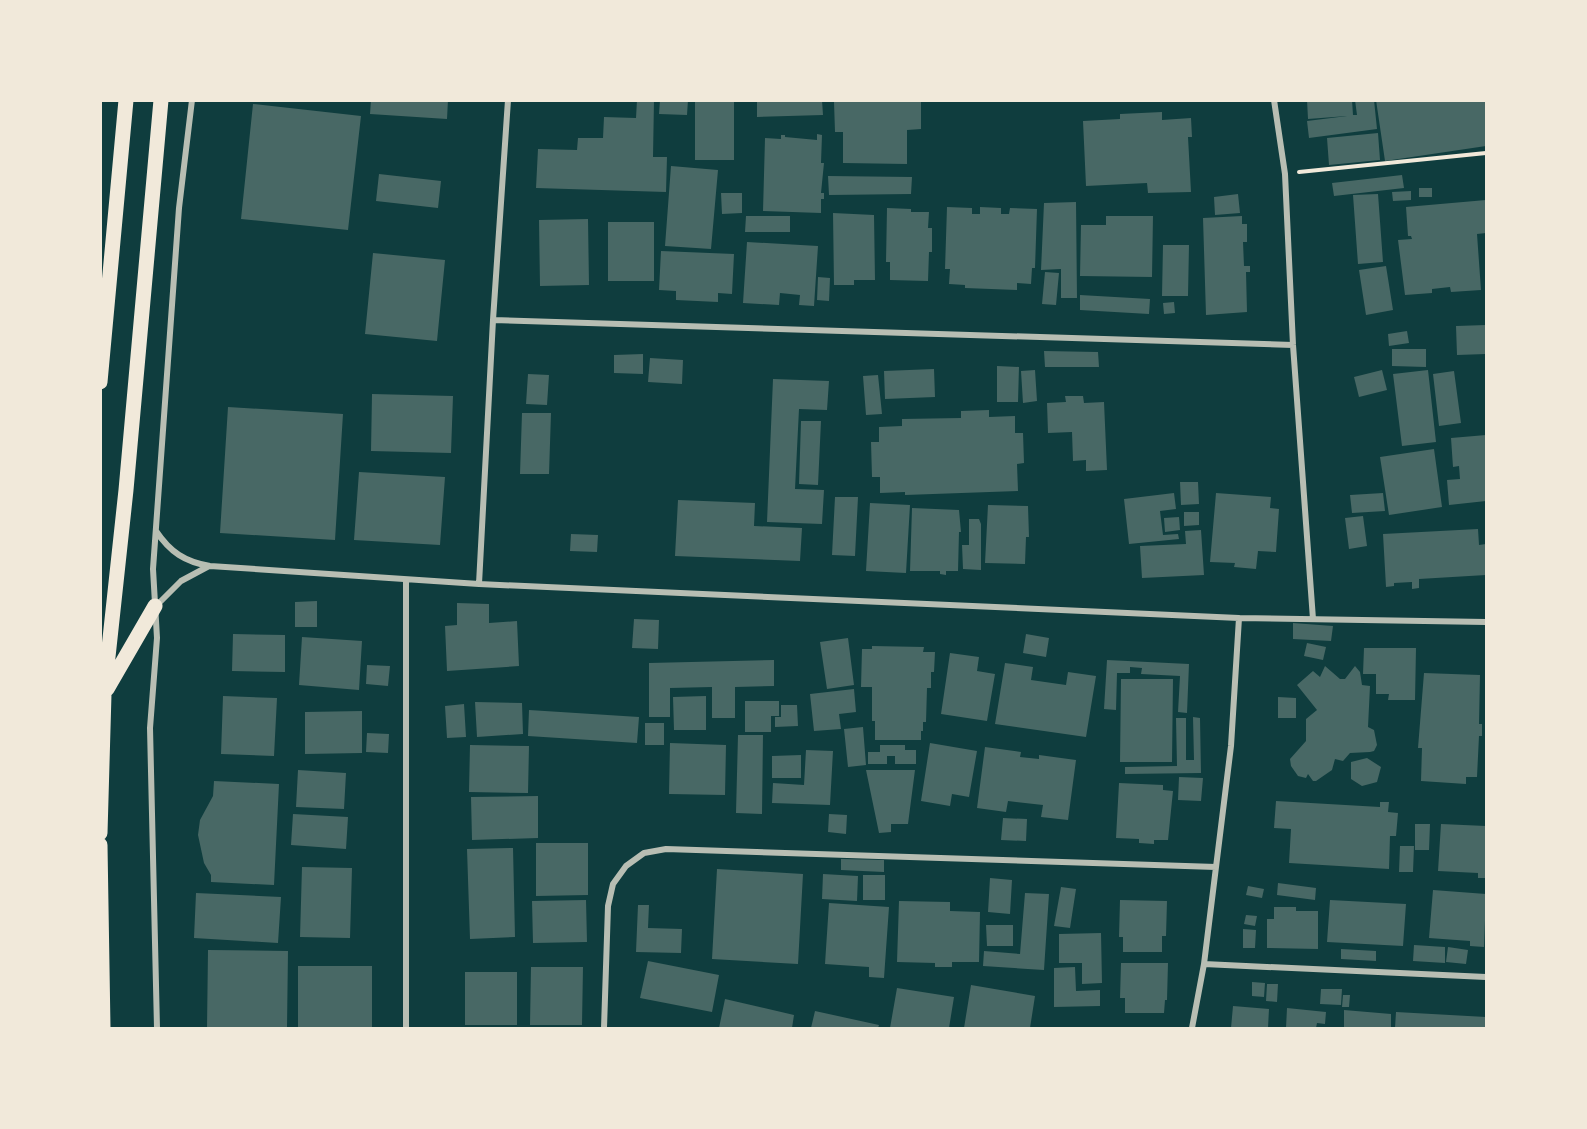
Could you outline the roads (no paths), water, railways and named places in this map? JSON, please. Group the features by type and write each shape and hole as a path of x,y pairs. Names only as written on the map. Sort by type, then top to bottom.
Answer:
{"main road":[{"path":"100,382 126,100"},
{"path":"100,833 102,691 126,490 161,100"},
{"path":"102,691 156,606"},
{"path":"100,845 104,1029"}],"street":[{"path":"157,1029 150,728 157,638 153,569 179,208 192,100"},
{"path":"479,584 493,320 508,100"},
{"path":"1274,100 1285,174 1293,345 1313,619"},
{"path":"493,320 1293,345"},
{"path":"156,531 165,545 178,556 193,563 406,580 1239,618 1486,622"},
{"path":"156,606 181,580 210,566"},
{"path":"406,580 406,1029"},
{"path":"1192,1029 1204,964 1231,746 1239,618"},
{"path":"604,1029 609,906 613,884 626,866 644,853 666,849 1216,867"},
{"path":"1204,964 1486,977"}]}
